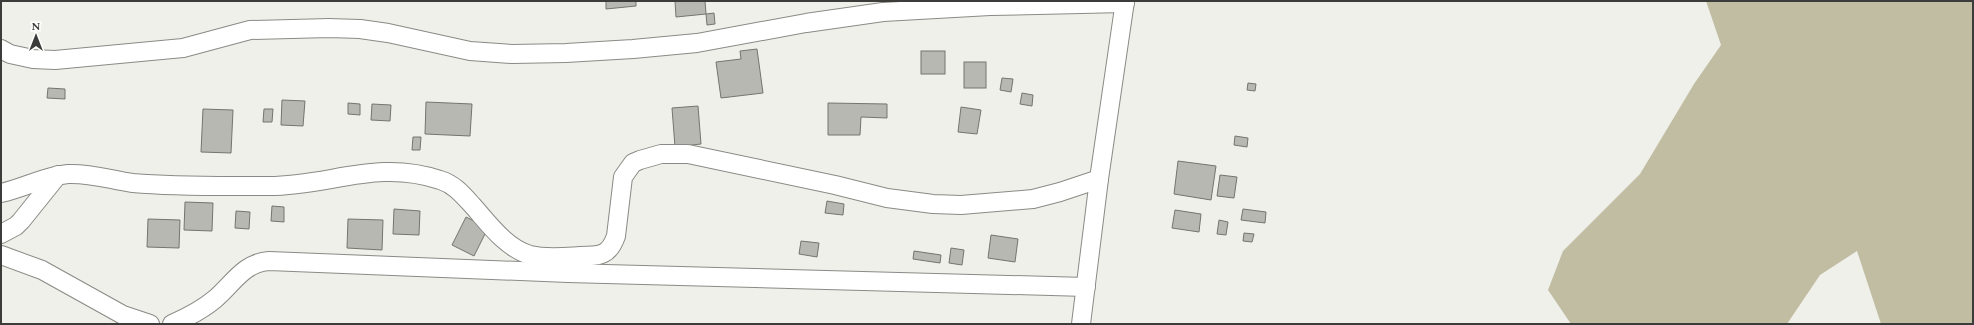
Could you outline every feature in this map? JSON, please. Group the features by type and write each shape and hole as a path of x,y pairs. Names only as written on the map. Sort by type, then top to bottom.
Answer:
{"street":[{"path":"1,49 10,54 33,59 55,60 183,48 250,30 329,28 360,29 388,33 470,51 512,54 566,53 697,43 806,23 883,12 990,6 1125,2 1099,179 1081,324"},
{"path":"1,193 58,175 84,174 151,184 269,186 307,183 373,172 388,171 420,175 452,185 500,236 514,248 530,255 545,257 587,256 602,254 609,251 616,236 623,177 633,163 661,154 688,154 812,180 887,198 934,204 961,205 1032,199 1060,192 1099,179"},
{"path":"1,234 16,226 21,221 58,175"},
{"path":"1,255 42,270 123,315 150,324"},
{"path":"172,324 214,299 242,271 260,262 576,273 1086,287"}],"shaded area":[{"path":"1706,1 1973,1 1973,324 1881,324 1857,251 1820,275 1787,324 1571,324 1548,290 1563,251 1640,174 1694,84 1721,45"}],"building":[{"path":"606,1 636,1 636,6 606,9"},
{"path":"675,1 705,1 706,14 676,17"},
{"path":"714,13 715,24 707,25 706,14"},
{"path":"757,49 763,93 721,98 716,62 741,59 740,51"},
{"path":"921,51 945,51 945,74 921,74"},
{"path":"964,62 986,62 986,88 964,88"},
{"path":"1002,78 1013,79 1011,92 1000,90"},
{"path":"1248,83 1256,84 1255,91 1247,90"},
{"path":"48,88 65,89 65,99 47,98"},
{"path":"1022,93 1033,95 1032,106 1020,104"},
{"path":"282,100 305,101 303,126 281,125"},
{"path":"426,102 472,104 470,136 425,134"},
{"path":"348,103 360,104 360,115 348,114"},
{"path":"828,103 887,104 887,118 861,117 860,135 828,135"},
{"path":"372,104 391,105 390,121 371,120"},
{"path":"698,106 701,144 675,147 672,108"},
{"path":"961,107 981,110 977,134 958,132"},
{"path":"203,109 233,110 231,153 201,152"},
{"path":"264,109 273,109 272,122 263,122"},
{"path":"1235,136 1248,138 1247,147 1234,145"},
{"path":"413,137 421,137 420,150 412,150"},
{"path":"1178,161 1216,166 1211,200 1174,194"},
{"path":"1220,175 1237,177 1234,198 1217,196"},
{"path":"827,201 844,204 843,215 825,213"},
{"path":"185,202 213,203 212,231 184,230"},
{"path":"272,206 284,207 284,222 271,221"},
{"path":"394,209 420,211 419,235 393,234"},
{"path":"1243,209 1266,212 1265,223 1241,220"},
{"path":"1175,210 1201,214 1199,232 1172,228"},
{"path":"236,211 250,212 249,229 235,228"},
{"path":"466,217 488,228 474,256 452,245"},
{"path":"148,219 180,220 179,248 147,247"},
{"path":"348,219 383,220 382,250 347,248"},
{"path":"1219,220 1228,222 1226,235 1217,234"},
{"path":"1244,233 1254,234 1252,242 1243,241"},
{"path":"991,235 1018,239 1015,262 988,258"},
{"path":"801,241 819,243 817,257 799,254"},
{"path":"951,248 964,250 962,265 949,263"},
{"path":"914,251 941,255 940,263 913,259"}]}
